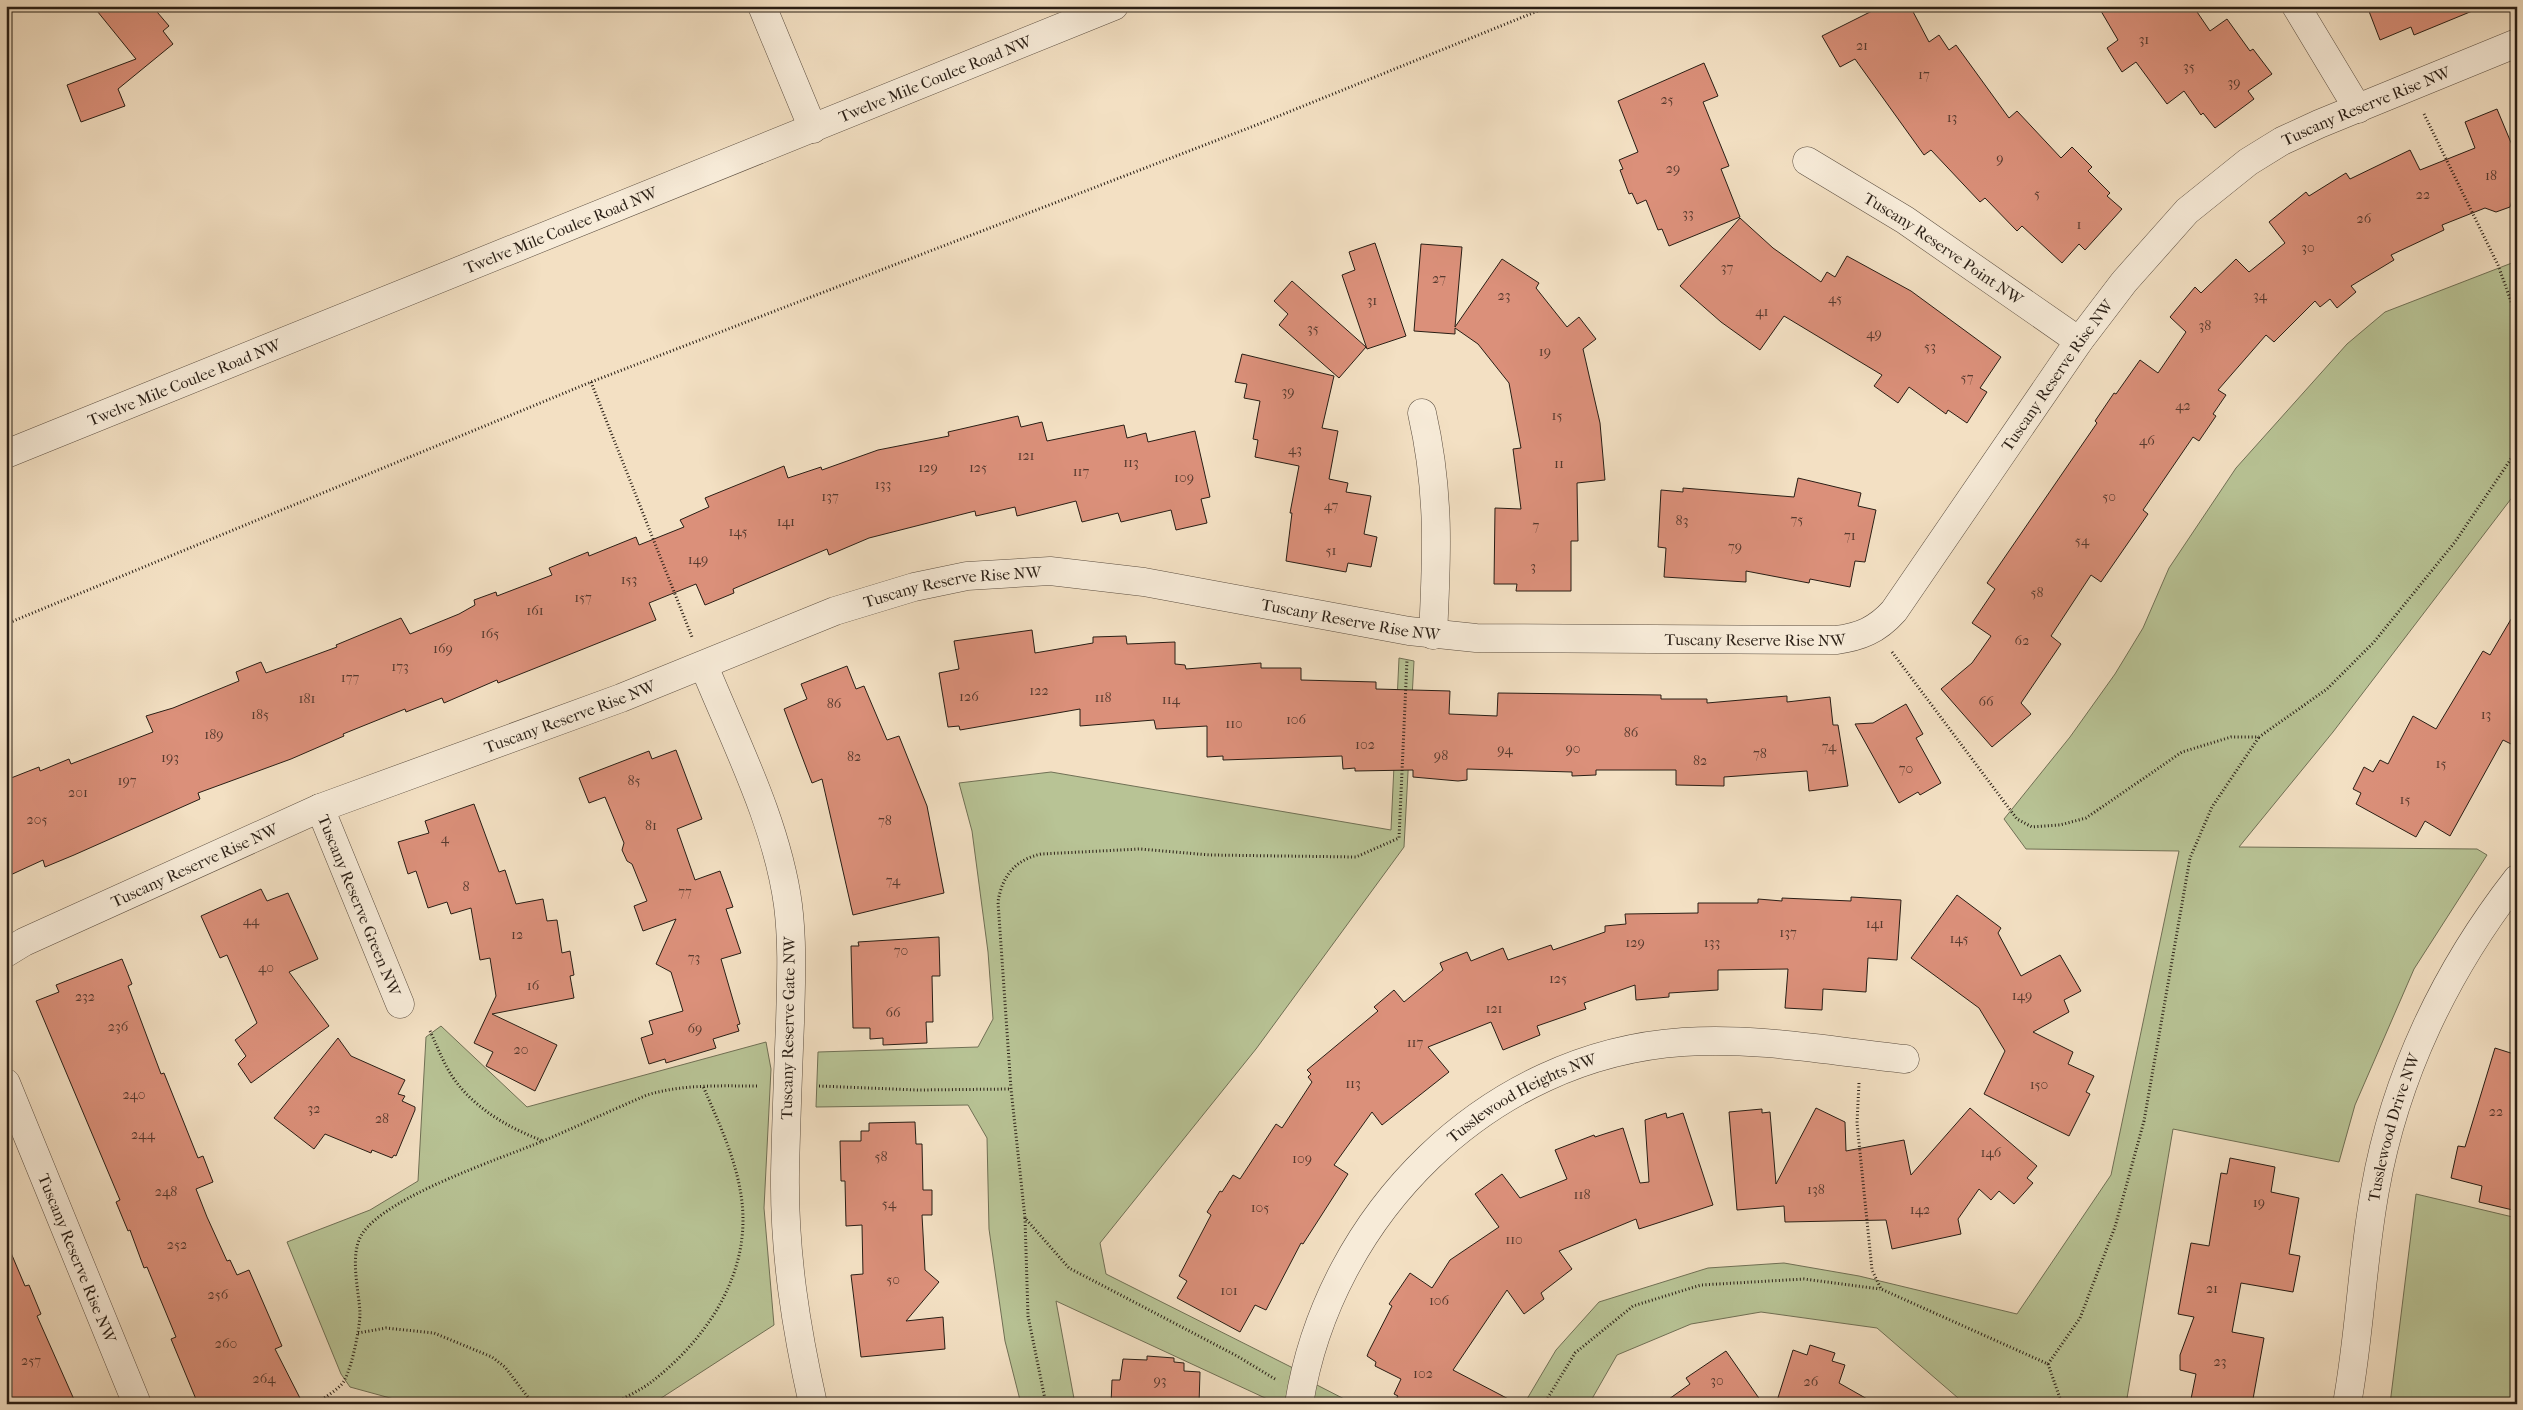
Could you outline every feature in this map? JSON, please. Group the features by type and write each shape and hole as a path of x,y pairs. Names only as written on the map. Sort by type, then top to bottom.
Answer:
{"street":[{"path":"762,6 813,129"},
{"name":"Twelve Mile Coulee Road NW","path":"6,454 1114,6"},
{"path":"2296,6 2358,109"},
{"name":"Tuscany Reserve Rise NW","path":"6,953 24,942 320,808 576,715 704,666 835,611 914,587 967,576 1050,571 1144,582 1421,633 1476,638 1836,640 1855,638 1874,629 1894,611 2079,341 2156,243 2216,185 2282,141 2517,43"},
{"name":"Tuscany Reserve Point NW","path":"1807,161 1905,220 2079,341"},
{"path":"1421,633 1438,547 1436,494 1430,449 1422,413"},
{"name":"Tuscany Reserve Gate NW","path":"704,666 765,816 782,871 788,906 791,988 786,1157 786,1231 790,1287 800,1347 813,1404"},
{"name":"Tuscany Reserve Green NW","path":"320,808 400,1004"},
{"name":"Tusslewood Drive NW","path":"2347,1404 2354,1366 2375,1189 2392,1114 2439,999 2494,908 2517,879"},
{"name":"Tusslewood Heights NW","path":"1299,1404 1309,1355 1322,1316 1357,1243 1406,1178 1446,1140 1476,1117 1503,1100 1570,1067 1611,1054 1672,1043 1731,1040 1905,1058"},
{"name":"Tuscany Reserve Rise NW","path":"6,1083 137,1404"}],"path":[{"path":"6,624 591,382 1260,124 1550,6"},
{"path":"2421,109 2498,265 2517,318"},
{"path":"591,382 704,666"},
{"path":"2048,1364 2080,1318 2118,1218 2144,1120 2190,858 2212,806 2259,737 2327,689 2374,642 2455,542 2517,450"},
{"path":"1874,629 2017,819 2032,827 2060,825 2086,818 2182,752 2231,736 2244,738 2259,737"},
{"path":"1046,1404 1028,1316 1025,1218 1012,1089 998,902 1000,888 1007,874 1029,857 1041,854 1140,849 1210,855 1356,857 1399,838 1421,633"},
{"path":"430,1031 453,1078 470,1098 492,1116 544,1141"},
{"path":"1858,1054 1858,1133 1872,1270 1881,1289"},
{"path":"614,1404 649,1384 688,1349 721,1305 740,1259 743,1220 739,1188 731,1153 703,1086"},
{"path":"316,1404 345,1381 358,1333 360,1315 356,1256 362,1235 374,1221 398,1204 488,1162 544,1141 648,1095 665,1090 703,1086 765,1086"},
{"path":"818,1086 917,1090 1012,1089"},
{"path":"1025,1218 1069,1268 1237,1356 1279,1382"},
{"path":"1544,1404 1575,1353 1633,1306 1701,1284 1804,1279 1881,1289 2048,1364 2062,1404"},
{"path":"358,1333 386,1328 434,1333 492,1357 505,1367 533,1404"}],"green space":[{"path":"2517,261 2517,491 2333,732 2239,847 2477,849 2487,855 2414,969 2355,1105 2339,1162 2173,1129 2126,1404 1965,1404 1877,1328 1761,1312 1691,1324 1617,1355 1589,1404 1524,1404 1556,1350 1599,1302 1708,1268 1784,1263 1859,1276 2017,1314 2111,1175 2179,851 2026,849 2004,819 2070,737 2115,674 2143,628 2169,568 2236,468 2347,344 2385,312"},
{"path":"1399,658 1414,661 1404,847 1256,1049 1100,1243 1106,1274 1293,1368 1287,1404 1278,1404 1056,1301 1075,1404 1021,1404 1005,1341 989,1229 987,1138 968,1105 816,1107 818,1052 978,1047 993,1019 988,952 972,831 959,783 1051,772 1391,830"},
{"path":"441,1026 527,1107 766,1042 771,1069 764,1208 774,1325 652,1404 412,1404 350,1387 341,1374 287,1242 370,1210 418,1181 426,1037"},
{"path":"2416,1194 2517,1218 2517,1404 2390,1404"},
{"path":"1315,1384 1354,1404 1312,1404"}],"building":[{"path":"93,6 152,6 169,26 163,31 173,44 118,89 125,106 81,122 67,85 136,59"},
{"path":"1882,6 1910,6 1929,42 1939,35 1949,50 1956,45 2009,118 2017,111 2061,158 2072,147 2092,167 2088,171 2110,193 2107,196 2122,209 2085,250 2079,244 2062,263 2022,226 2017,231 1985,198 1980,202 1931,150 1924,155 1855,59 1840,67 1822,36"},
{"path":"2098,6 2193,6 2210,31 2227,19 2250,51 2253,49 2272,74 2248,91 2254,99 2215,128 2203,113 2201,115 2184,91 2167,104 2136,62 2122,72 2107,48 2118,40"},
{"path":"2367,6 2482,7 2414,35 2411,27 2380,40"},
{"path":"1704,63 1718,96 1703,102 1729,166 1721,169 1740,217 1669,246 1662,229 1658,230 1646,200 1637,204 1632,193 1629,194 1620,170 1623,169 1619,160 1638,152 1618,101"},
{"path":"2497,109 2517,157 2517,195 2513,197 2510,207 2496,212 2485,208 2442,225 2444,230 2391,255 2394,260 2351,286 2356,292 2337,308 2330,299 2320,307 2315,301 2274,342 2266,335 2218,390 2226,395 2213,414 2216,416 2199,441 2193,437 2143,510 2148,514 2101,582 2091,575 2051,636 2061,644 2021,703 2031,714 1992,747 1941,689 1972,663 1991,636 1972,623 1995,589 1987,583 2097,423 2095,421 2114,393 2116,394 2140,360 2158,373 2186,332 2170,317 2195,287 2201,293 2236,259 2249,272 2285,243 2269,222 2306,192 2309,196 2346,173 2350,179 2410,150 2420,170 2475,148 2465,122"},
{"path":"1740,218 1773,248 1821,282 1827,272 1835,277 1847,256 1911,291 2001,357 1980,388 1987,392 1967,423 1948,410 1946,414 1909,387 1898,403 1874,386 1882,375 1784,316 1760,350 1721,322 1680,286"},
{"path":"1375,243 1406,336 1367,349 1342,275 1355,270 1349,252"},
{"path":"1421,244 1462,247 1455,327 1502,259 1539,283 1536,288 1567,327 1579,317 1596,339 1583,349 1600,423 1605,480 1577,483 1578,541 1571,541 1571,591 1516,591 1517,584 1494,584 1495,508 1521,509 1513,449 1521,448 1509,383 1478,344 1455,328 1455,334 1414,331"},
{"path":"1292,281 1366,347 1339,378 1279,325 1288,314 1274,301"},
{"path":"1242,354 1334,376 1322,428 1338,431 1329,479 1348,483 1346,492 1371,496 1364,534 1377,537 1371,567 1348,563 1346,572 1286,561 1292,513 1290,513 1299,466 1255,457 1258,440 1253,439 1260,401 1244,398 1247,384 1235,382"},
{"path":"1018,416 1021,427 1042,422 1047,441 1124,425 1127,438 1146,433 1148,442 1195,431 1210,497 1201,499 1207,523 1176,530 1171,510 1121,522 1118,513 1082,522 1076,501 1017,516 1015,507 976,516 975,511 869,538 829,555 827,549 733,589 734,593 705,605 696,584 649,603 656,620 498,683 497,680 444,703 442,698 406,712 405,709 343,734 344,736 291,759 198,793 200,799 74,855 45,867 43,860 6,877 6,780 39,767 40,771 69,759 71,764 153,732 146,716 173,708 239,681 236,672 261,662 266,673 337,647 336,645 401,618 410,634 459,614 475,605 474,600 496,592 497,596 552,575 549,568 588,552 589,556 636,537 639,545 684,527 680,520 709,507 705,498 784,466 788,478 821,467 822,470 878,450 949,436 948,432"},
{"path":"1798,478 1861,493 1858,506 1876,510 1865,562 1855,561 1850,587 1810,579 1809,583 1746,571 1746,582 1664,577 1666,548 1658,547 1661,490 1683,492 1683,488 1794,497"},
{"path":"2517,609 2517,747 2503,740 2450,836 2425,821 2416,837 2356,804 2361,793 2353,789 2364,767 2373,772 2380,760 2388,764 2413,716 2436,729 2483,651 2490,655"},
{"path":"1032,630 1035,653 1093,643 1093,637 1126,636 1127,644 1175,642 1175,664 1185,665 1186,669 1261,663 1261,668 1301,668 1301,680 1376,682 1376,689 1450,691 1449,714 1497,716 1498,693 1661,695 1661,699 1707,699 1707,703 1787,696 1787,702 1830,697 1833,725 1838,725 1848,786 1809,791 1807,771 1724,777 1724,786 1676,785 1676,770 1596,770 1596,775 1572,776 1572,772 1467,769 1467,780 1458,781 1413,777 1413,770 1355,771 1355,768 1343,769 1342,756 1223,760 1223,756 1207,757 1207,726 1156,729 1154,720 1080,726 1080,709 960,730 959,726 948,727 939,673 959,669 954,641"},
{"path":"847,666 856,689 864,686 887,740 899,736 927,806 944,893 853,915 822,779 812,783 784,709 807,699 801,684"},
{"path":"1906,704 1923,734 1916,738 1941,783 1920,795 1918,792 1899,803 1855,724 1873,723"},
{"path":"676,750 702,819 677,829 695,880 720,871 733,907 726,909 741,953 721,959 740,1024 737,1025 739,1031 713,1039 716,1048 666,1063 665,1059 649,1064 641,1038 653,1034 649,1021 683,1011 671,972 656,964 676,919 643,931 634,906 647,901 632,864 627,861 622,850 624,843 605,797 589,803 579,778 649,751 652,759"},
{"path":"474,804 499,872 505,870 516,904 543,899 547,921 557,920 562,953 570,951 574,975 570,976 574,998 492,1014 557,1045 535,1091 486,1066 493,1052 474,1043 496,996 490,958 480,960 471,908 451,914 447,902 428,908 416,871 408,874 398,842 429,833 425,821"},
{"path":"261,889 267,901 288,893 318,959 289,972 329,1026 251,1083 238,1064 246,1056 235,1040 257,1023 227,955 220,958 201,916"},
{"path":"1957,895 2001,928 1998,933 2021,976 2060,955 2081,991 2064,1000 2069,1012 2033,1032 2073,1052 2068,1064 2094,1076 2086,1092 2090,1094 2069,1136 1984,1094 2005,1051 1979,1008 1911,958"},
{"path":"1851,897 1901,900 1897,960 1868,958 1866,992 1823,989 1822,1010 1785,1008 1788,969 1718,970 1718,990 1669,993 1669,997 1636,1000 1635,985 1584,1003 1586,1009 1537,1026 1540,1035 1503,1050 1491,1022 1428,1047 1449,1072 1382,1125 1372,1112 1334,1165 1348,1174 1303,1244 1301,1243 1266,1310 1255,1305 1240,1332 1177,1298 1187,1281 1179,1276 1211,1215 1207,1212 1220,1191 1222,1192 1233,1175 1240,1179 1276,1124 1282,1128 1312,1082 1308,1077 1311,1074 1307,1070 1378,1011 1374,1007 1394,990 1404,1002 1443,970 1440,963 1467,952 1471,961 1503,948 1508,960 1551,945 1553,950 1605,932 1605,926 1626,924 1625,914 1698,913 1698,903 1758,903 1758,899 1782,901 1782,898 1851,901"},
{"path":"939,937 940,976 932,976 933,1022 926,1022 927,1043 883,1045 883,1038 870,1039 870,1028 853,1028 851,946 859,946 858,942"},
{"path":"122,959 132,984 128,986 161,1074 164,1073 198,1158 203,1156 213,1182 196,1189 207,1217 227,1261 230,1260 237,1275 249,1270 282,1346 275,1349 303,1404 198,1404 171,1339 176,1337 147,1267 144,1268 130,1230 128,1231 116,1202 120,1200 36,1001 59,992 56,985"},
{"path":"338,1038 351,1056 405,1080 398,1094 405,1096 402,1101 415,1107 415,1110 396,1156 394,1155 392,1158 372,1150 371,1153 325,1134 314,1149 274,1118"},
{"path":"2495,1048 2517,1055 2517,1211 2479,1202 2482,1186 2451,1178 2458,1146 2465,1147"},
{"path":"1816,1108 1845,1122 1846,1151 1904,1140 1911,1175 1970,1108 2037,1166 2027,1178 2033,1183 2014,1204 1999,1191 1991,1200 1979,1189 1958,1219 1961,1234 1892,1249 1886,1220 1785,1222 1784,1206 1737,1210 1729,1112 1762,1109 1762,1113 1770,1112 1776,1184"},
{"path":"1666,1113 1667,1118 1683,1113 1713,1205 1639,1229 1636,1219 1559,1251 1572,1269 1541,1293 1544,1299 1524,1314 1507,1290 1453,1370 1518,1404 1393,1404 1398,1396 1394,1394 1401,1379 1375,1366 1376,1362 1367,1356 1392,1306 1389,1304 1410,1273 1432,1288 1450,1260 1499,1227 1475,1194 1502,1174 1520,1198 1567,1179 1555,1150 1594,1135 1595,1137 1623,1128 1640,1183 1649,1182 1645,1120"},
{"path":"915,1122 916,1144 922,1144 923,1190 932,1190 932,1215 922,1215 925,1270 939,1282 906,1321 943,1317 945,1349 861,1357 851,1275 863,1274 862,1225 846,1226 845,1181 841,1181 840,1141 861,1141 861,1131 869,1131 869,1123"},
{"path":"2230,1158 2275,1167 2271,1192 2299,1198 2289,1254 2300,1256 2293,1292 2241,1283 2232,1332 2264,1338 2253,1399 2250,1399 2249,1404 2190,1404 2196,1374 2180,1370 2180,1355 2194,1317 2178,1314 2191,1243 2209,1246 2221,1173 2227,1174"},
{"path":"6,1241 25,1286 29,1285 41,1314 37,1316 76,1404 6,1404"},
{"path":"1810,1345 1835,1353 1832,1361 1845,1365 1839,1383 1876,1404 1776,1404 1793,1350 1807,1355"},
{"path":"1726,1351 1763,1404 1662,1404 1690,1384 1686,1378"},
{"path":"1147,1356 1174,1358 1174,1362 1184,1363 1184,1371 1200,1372 1199,1404 1111,1404 1112,1380 1120,1380 1123,1359 1147,1360"}]}
